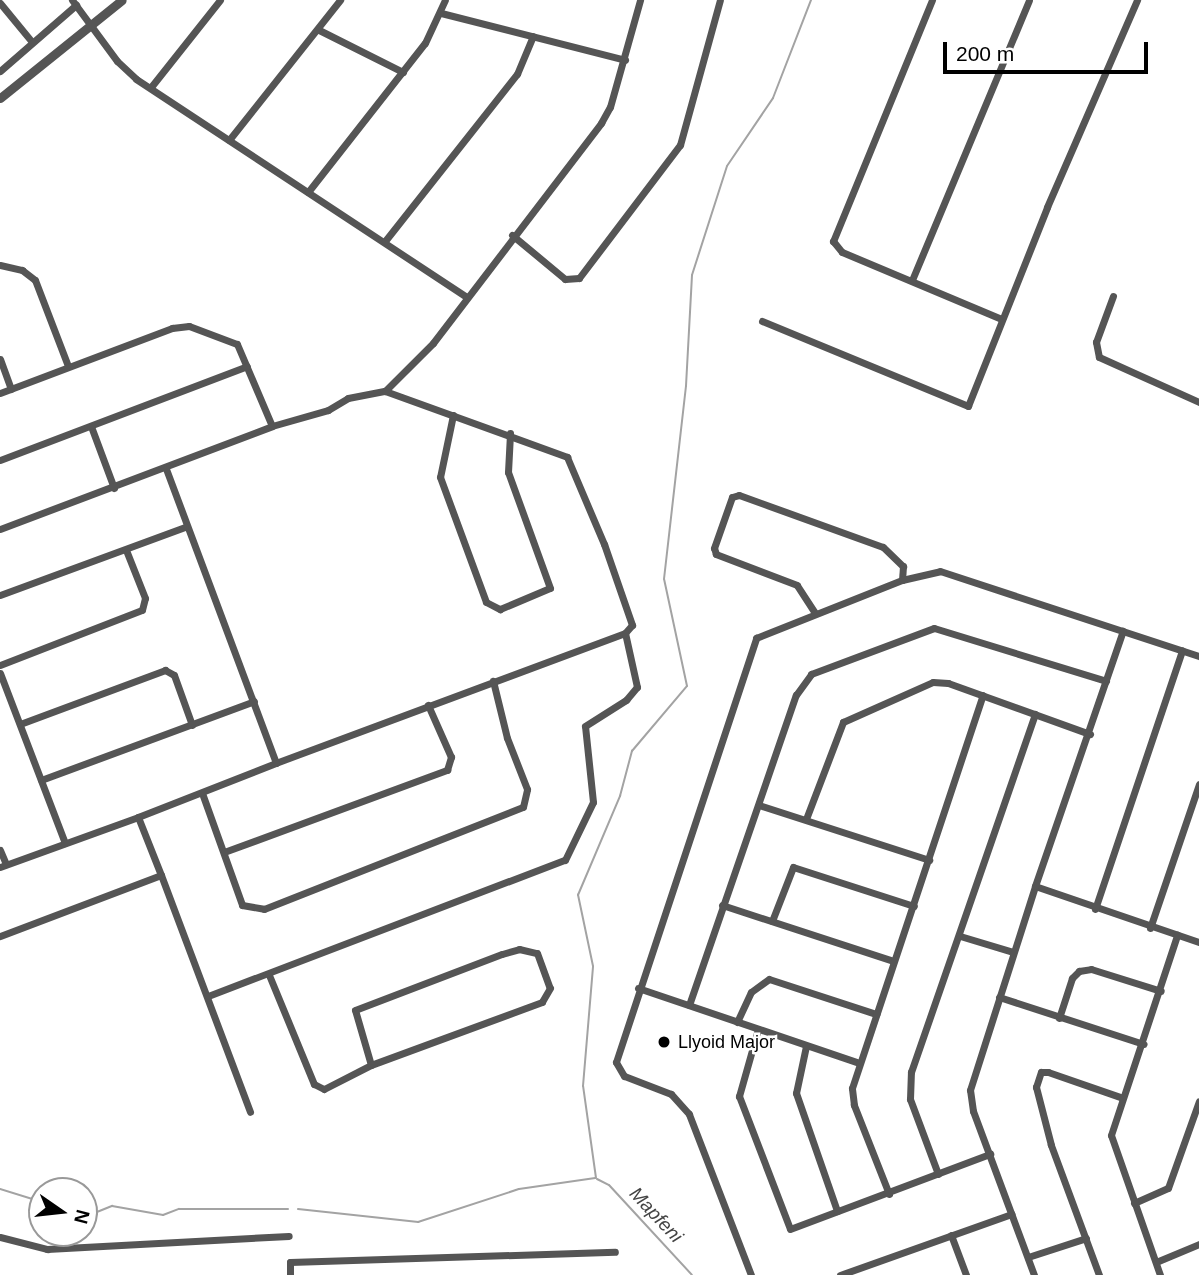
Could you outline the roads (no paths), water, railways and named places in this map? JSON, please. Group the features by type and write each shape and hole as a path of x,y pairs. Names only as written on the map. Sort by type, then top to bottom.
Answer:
{"street":[{"path":"0,98 122,0"},
{"path":"151,86 220,0"},
{"path":"229,140 340,0"},
{"path":"308,192 403,72 440,13 445,0"},
{"path":"386,391 433,343 512,235 601,123 625,60 640,0"},
{"path":"512,235 565,279 579,278 595,260 680,145 720,0"},
{"path":"932,0 833,241 842,253 1001,319"},
{"path":"912,280 1028,0"},
{"path":"762,321 968,406 1001,319 1137,0"},
{"path":"0,71 74,2 117,61 229,140 466,297"},
{"path":"0,3 32,42"},
{"path":"440,13 625,60"},
{"path":"318,30 403,72"},
{"path":"385,241 517,74 533,36"},
{"path":"0,265 22,270 35,280 68,366"},
{"path":"1112,296 1096,342 1099,357 1199,402"},
{"path":"0,393 68,366 189,326 232,340 247,366 272,426"},
{"path":"0,359 11,389"},
{"path":"0,460 92,429 247,366"},
{"path":"0,529 166,469 272,426 328,411 348,398 386,391 510,433 566,457 632,620 625,633 637,687 626,700 585,726 593,802 565,860 270,975 208,996"},
{"path":"453,415 440,477 486,601 500,609 546,591 550,582 508,472 510,433"},
{"path":"92,429 114,488"},
{"path":"166,469 185,527 276,763"},
{"path":"815,613 797,585 716,554 718,534 732,497 883,547 904,566 902,580"},
{"path":"0,595 185,527"},
{"path":"0,666 142,610 145,598 126,550"},
{"path":"751,1275 689,1114 671,1094 618,1070 618,1051 752,645 761,635 902,580 930,572 950,573 1199,656"},
{"path":"689,1005 722,905 803,682 820,669 934,628 947,629 1106,681"},
{"path":"1034,1275 970,1090 1035,886 1090,734 1123,631"},
{"path":"0,850 3,865 138,817 428,705 625,633"},
{"path":"1095,909 1182,650"},
{"path":"20,724 165,670 174,676 192,724"},
{"path":"0,673 65,843"},
{"path":"202,793 242,905 256,911 523,807 527,789 507,738 493,681"},
{"path":"806,819 843,722 933,682 982,695 1090,734"},
{"path":"889,1194 852,1097 858,1062 914,906 982,695"},
{"path":"41,780 254,701"},
{"path":"224,852 447,770 452,757 428,705"},
{"path":"938,1174 909,1085 1035,714"},
{"path":"1150,928 1199,784"},
{"path":"759,805 929,860"},
{"path":"138,817 250,1112"},
{"path":"772,921 793,867 914,906"},
{"path":"0,936 161,875"},
{"path":"1035,886 1150,928 1199,942"},
{"path":"722,905 893,961"},
{"path":"1160,1275 1111,1135 1161,991 1177,935"},
{"path":"960,936 1013,952"},
{"path":"270,975 318,1089 331,1087 371,1065 542,1002 550,988 537,953 519,949 502,954 355,1010 371,1065"},
{"path":"1059,1018 1072,978 1079,971 1091,970 1161,991"},
{"path":"737,1022 751,992 769,979 876,1014"},
{"path":"638,988 858,1062"},
{"path":"999,997 1143,1044"},
{"path":"758,1029 739,1096 790,1229 990,1154"},
{"path":"807,1046 796,1093 838,1211"},
{"path":"1099,1275 1051,1144 1036,1087 1041,1072 1048,1072 1123,1098"},
{"path":"1134,1203 1168,1188 1199,1101"},
{"path":"840,1275 1011,1214"},
{"path":"951,1235 966,1275"},
{"path":"0,1237 47,1249 289,1236"},
{"path":"1028,1257 1086,1238"},
{"path":"1156,1262 1199,1244"},
{"path":"290,1275 290,1262 615,1251"}],"waterway":[{"path":"596,1178 583,1086 593,966 578,895 620,796 632,751 687,686 664,579 686,386 692,275 727,166 773,98 811,0"},
{"path":"298,1209 418,1222 519,1189 595,1178"},
{"name":"Mapfeni","path":"597,1179 609,1185 692,1275"},
{"path":"0,1189 28,1198"},
{"path":"98,1212 112,1206 163,1215 179,1209 288,1209"}],"place":[{"name":"Llyoid Major","path":"664,1042"}]}
